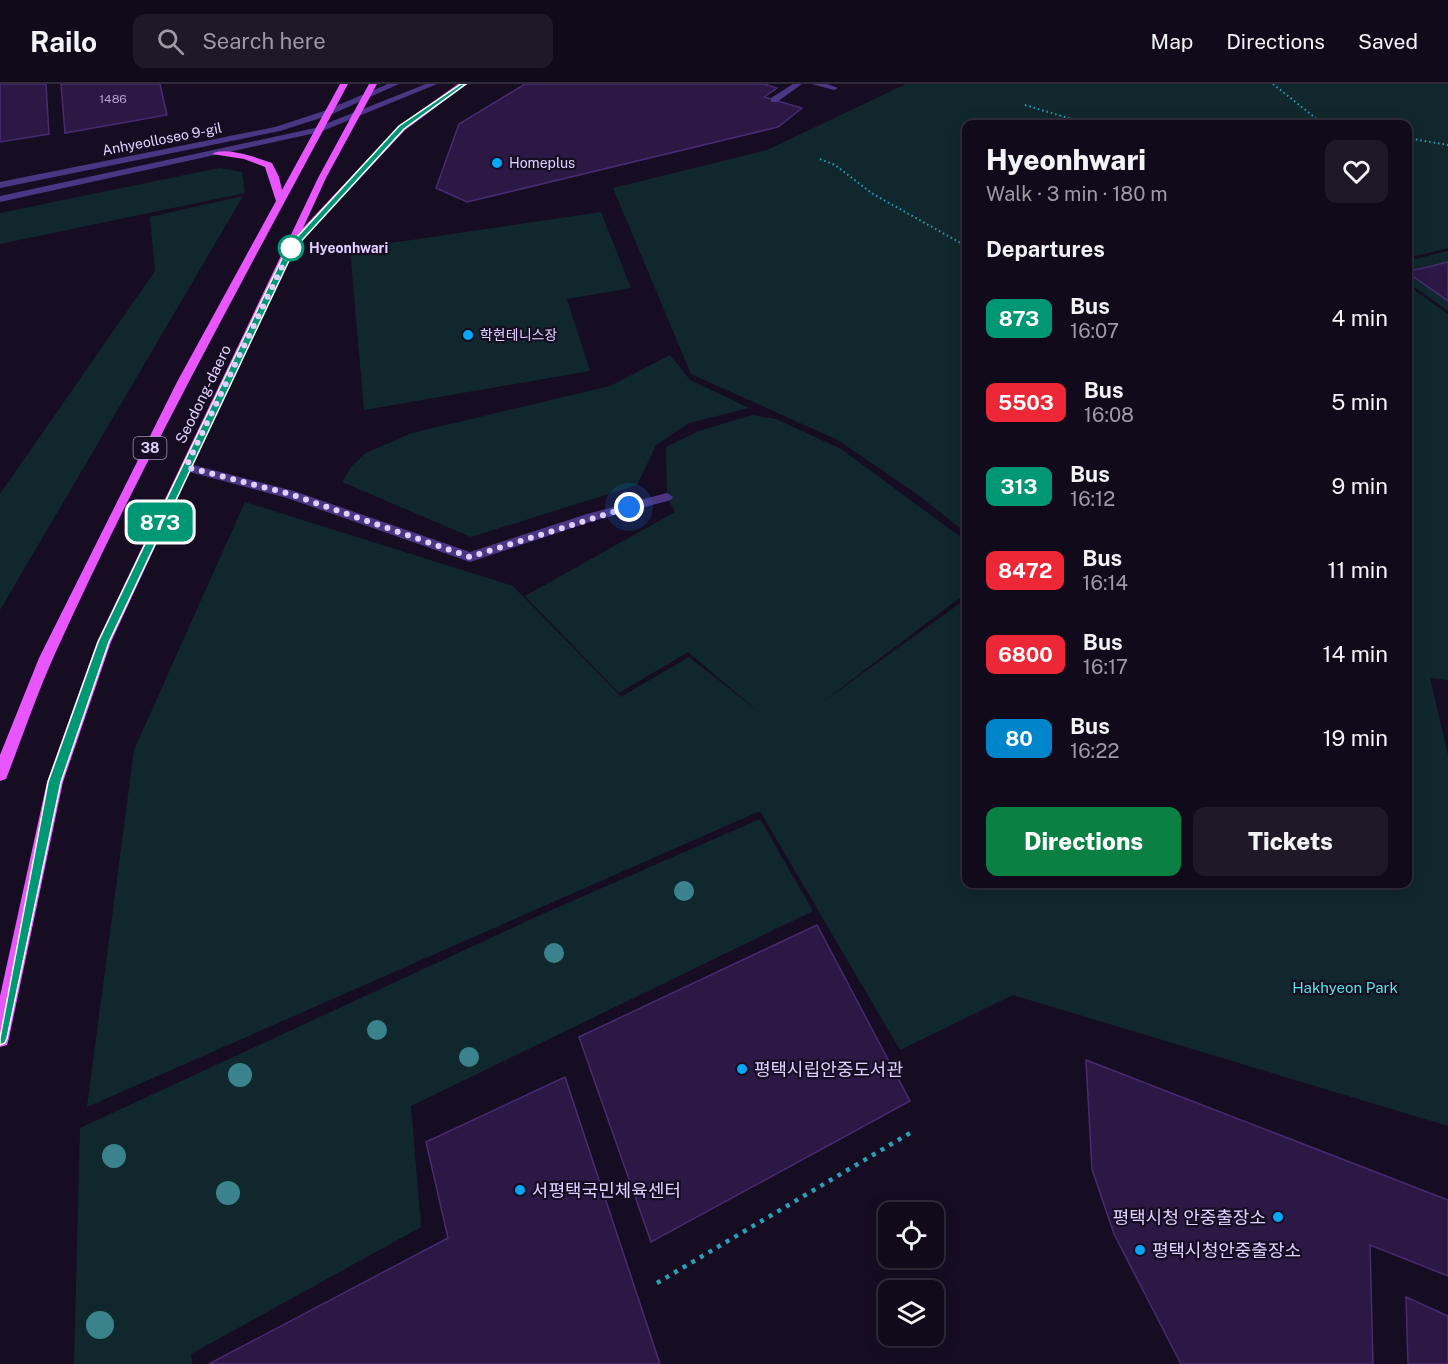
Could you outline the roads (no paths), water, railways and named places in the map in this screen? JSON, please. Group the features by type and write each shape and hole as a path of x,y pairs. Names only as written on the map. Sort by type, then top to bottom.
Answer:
{"main road":[{"name":"Seodong-daero","path":"0,774 46,658 102,541 317,130 344,84"},
{"name":"Seodong-daero","path":"0,1038 55,782 104,642 322,178 373,84"},
{"path":"291,248 402,128 463,84"},
{"path":"216,154 245,157 269,165 275,177 280,201"}],"street":[{"name":"Anhyeolloseo 9-gil","path":"0,185 254,134 327,113 395,84"},
{"path":"0,200 317,130 433,84"},
{"path":"774,100 798,84"},
{"path":"816,84 834,88"},
{"path":"327,113 355,116"},
{"path":"186,467 290,494 470,557 591,517 667,497"}],"place":[{"name":"Homeplus","path":"497,163"},
{"name":"Hyeonhwari","path":"291,248"},
{"name":"학현테니스장","path":"468,335"},
{"name":"평택시립안중도서관","path":"742,1069"},
{"name":"서평택국민체육센터","path":"520,1190"},
{"name":"평택시청 안중출장소","path":"1278,1217"},
{"name":"평택시청안중출장소","path":"1140,1250"}],"park label":[{"name":"Hakhyeon Park","path":"1345,987"}]}
